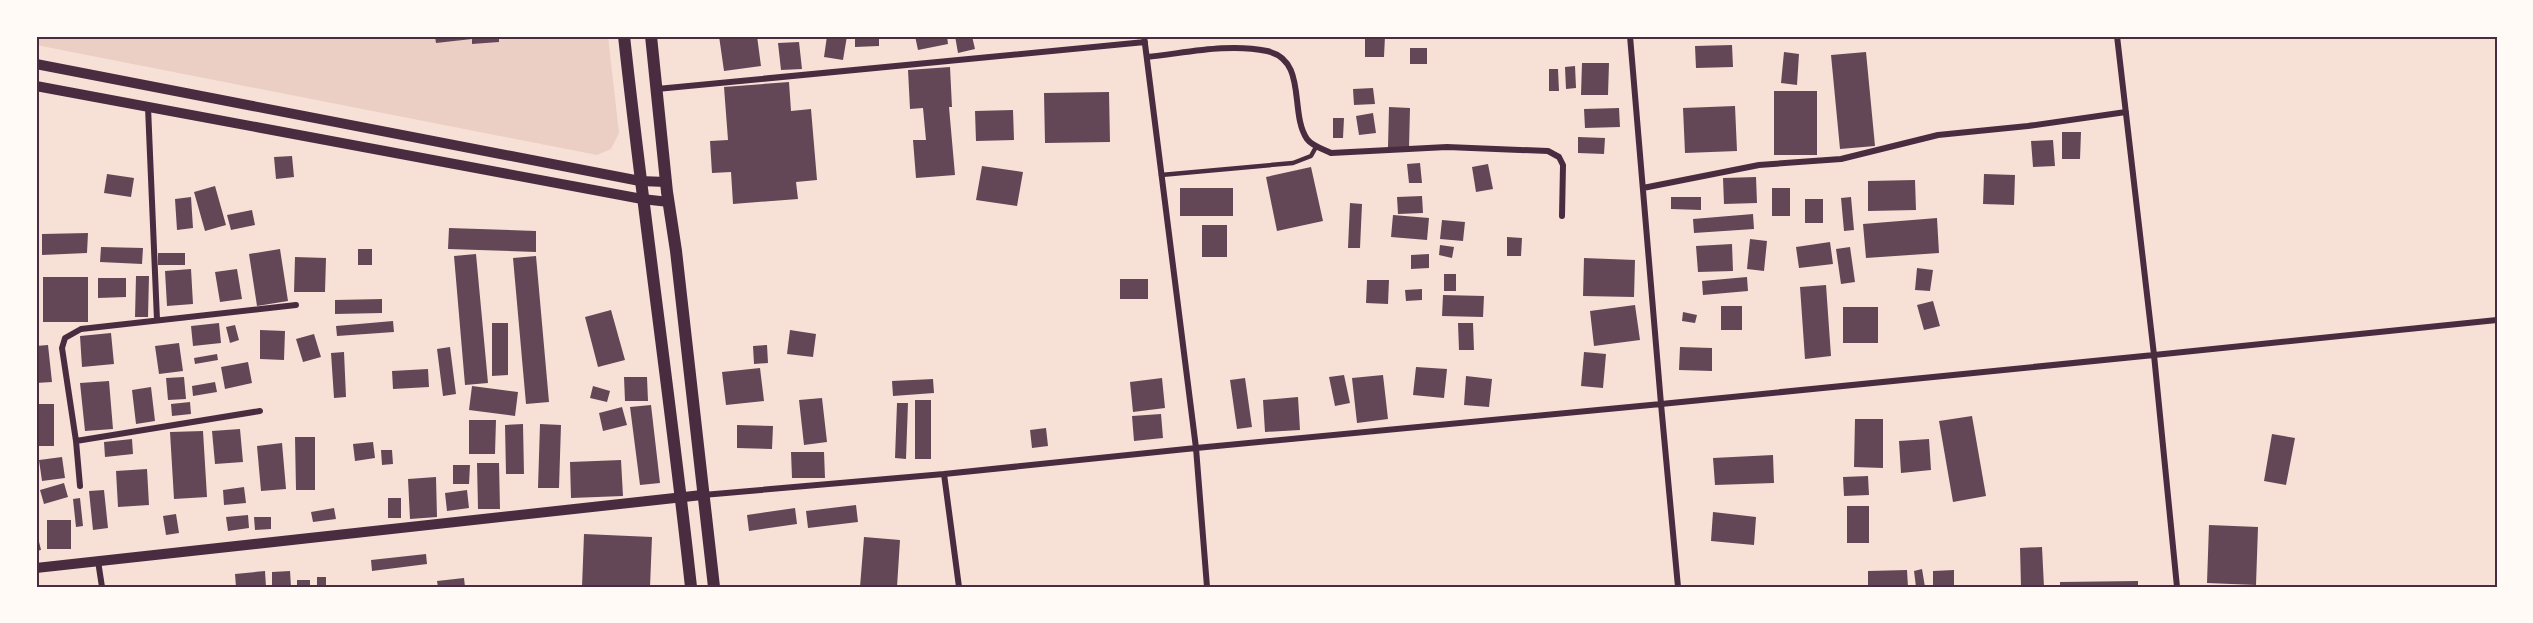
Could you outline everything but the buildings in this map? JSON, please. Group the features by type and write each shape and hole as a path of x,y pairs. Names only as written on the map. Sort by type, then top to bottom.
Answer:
{"main road":[{"path":"624,36 642,199 692,587"},
{"path":"651,36 714,587"}],"street":[{"path":"1630,36 1678,587"},
{"path":"2117,36 2154,355 2177,587"},
{"path":"657,89 1144,39 1196,448 1207,587"},
{"path":"1147,57 1230,48 1268,52 1282,58 1291,70 1307,139 1316,147 1331,153 1447,147 1548,151 1559,157 1563,165 1562,216"},
{"path":"36,64 640,181 666,182"},
{"path":"36,86 642,199 669,202"},
{"path":"148,106 157,320"},
{"path":"1643,188 1759,165 1841,159 1938,135 2028,126 2126,112"},
{"path":"80,486 76,441 62,348 65,338 81,329 296,305"},
{"path":"36,568 681,497 944,474 2497,320"},
{"path":"76,441 260,411"},
{"path":"944,474 959,587"},
{"path":"98,560 102,587"}],"lane":[{"path":"1161,175 1293,163 1311,156 1316,147"}],"shaded area":[{"path":"36,36 608,36 619,133 611,149 597,155 36,45"}]}
